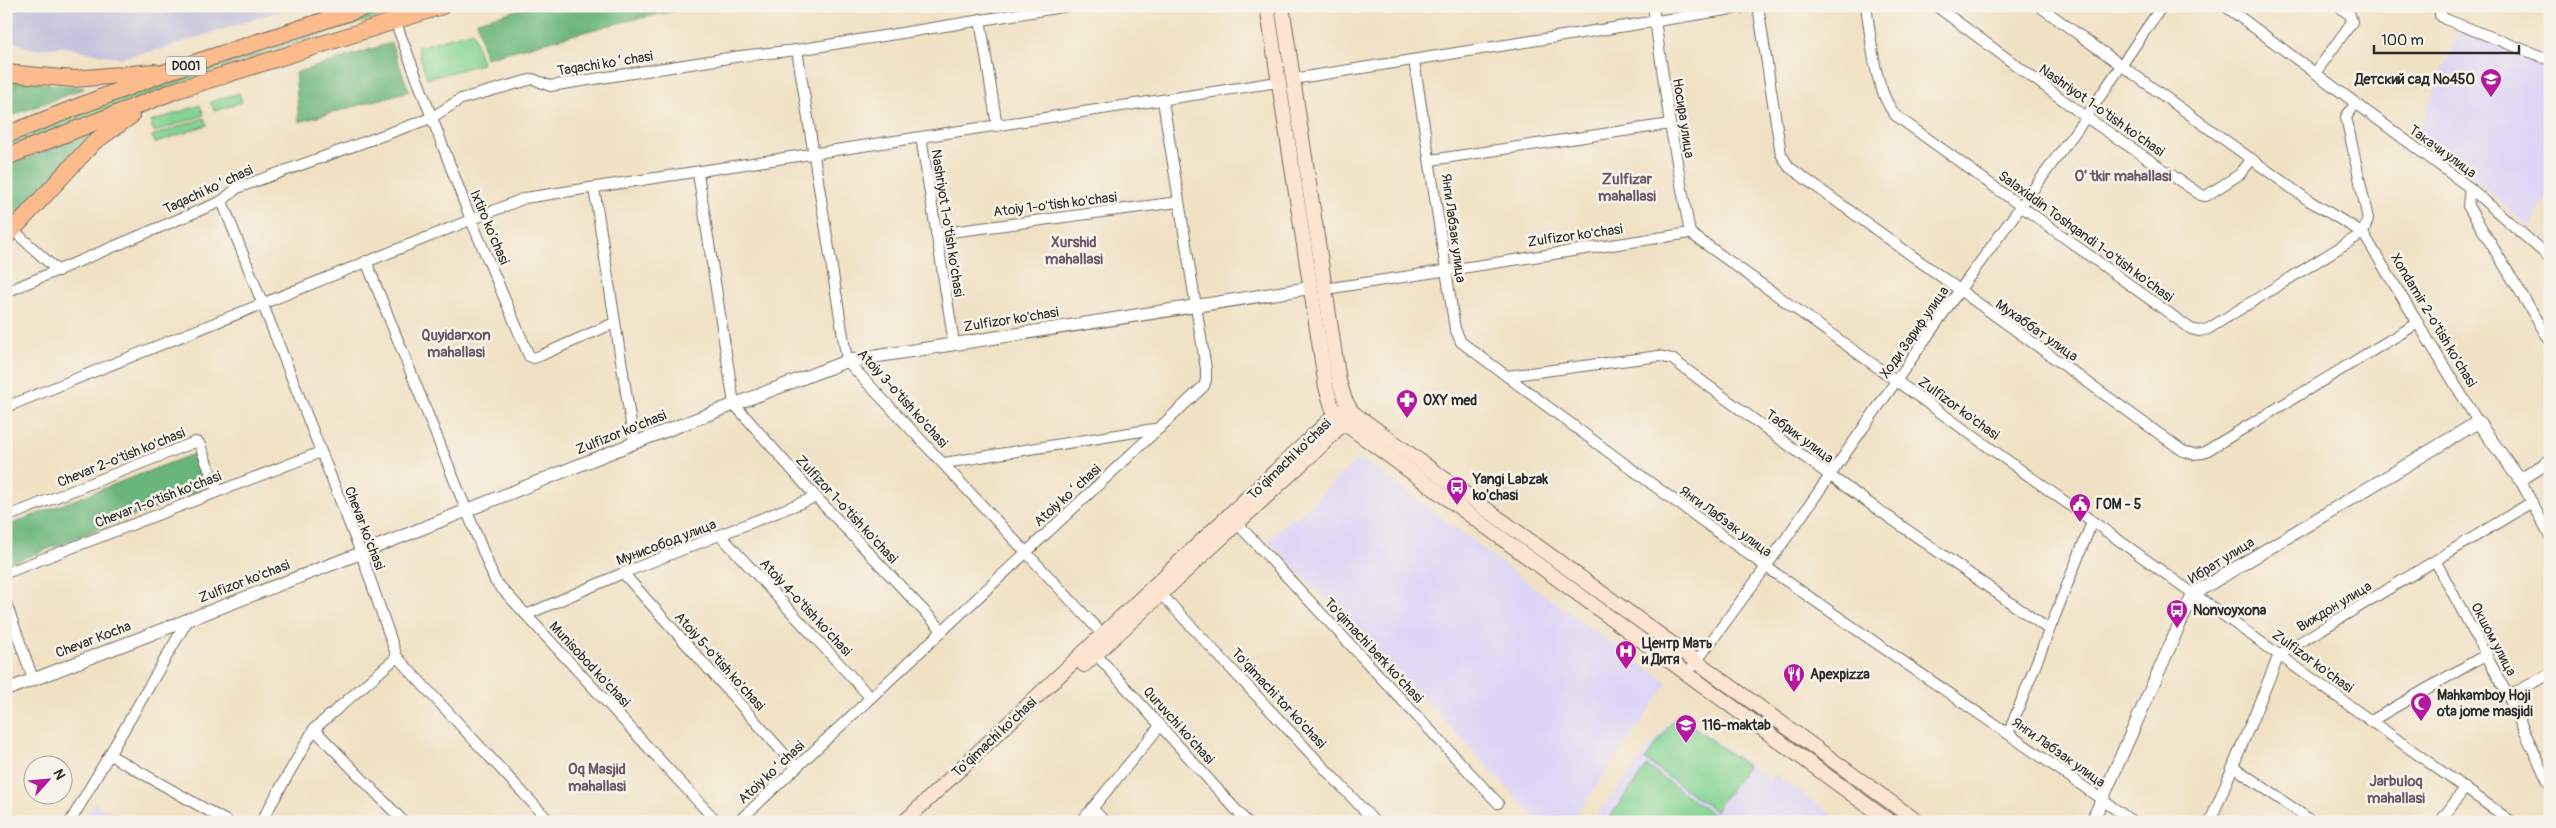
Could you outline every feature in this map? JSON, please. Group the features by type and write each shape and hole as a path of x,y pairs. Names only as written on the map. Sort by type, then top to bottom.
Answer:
{"highway":[{"name":"D001","path":"6,135 169,71 369,6"},
{"name":"D001","path":"6,156 177,90 442,6"},
{"path":"6,73 74,79 169,71"},
{"path":"10,233 94,142 130,116 177,90"}],"main road":[{"path":"1266,6 1326,387 1339,419 1890,822"},
{"path":"1282,6 1341,390 1349,408 1356,416 1918,822"},
{"name":"To'qimachi ko'chasi","path":"904,822 1106,638 1349,408"},
{"name":"To'qimachi ko'chasi","path":"1106,638 1161,594 1233,519"},
{"name":"To'qimachi ko'chasi","path":"917,822 1093,650"}],"street":[{"name":"Taqachi koʻchasi","path":"6,292 222,201 237,188 431,118 461,99 533,79 550,86 741,56 797,50 1068,6"},
{"name":"Носира улица","path":"1653,6 1670,124 1690,233"},
{"path":"1293,79 1751,6"},
{"name":"Мухаббат улица","path":"1758,6 1784,161 1789,167 2183,451 2193,454 2203,453 2418,323"},
{"name":"Salaxiddin Toshqandi 1-o'tish ko'chasi","path":"1866,6 1880,86 1884,101 1895,115 2195,331 2208,329 2364,233"},
{"name":"Nashriyot 1-o'tish ko'chasi","path":"1936,6 2086,117 2201,196 2206,196 2240,174 2252,159"},
{"path":"2038,6 2308,200 2364,233 2368,219 2346,117 2355,104"},
{"name":"Ходи Зариф улица","path":"1688,673 1766,567 1959,291 2086,117 2162,6"},
{"name":"Такачи улица","path":"2225,6 2470,188 2550,258"},
{"path":"2316,72 2352,22 2350,15 2338,6"},
{"path":"2443,6 2440,15 2444,18 2550,60"},
{"path":"980,19 997,126"},
{"name":"Ixtiro ko'chasi","path":"395,21 471,220 529,356 534,358 542,355 614,323"},
{"name":"Atoiy 3-o'tish ko'chasi","path":"797,50 847,361 1106,638"},
{"name":"Янги Лабзак улица","path":"1414,60 1456,336 1596,444 1766,567 2009,732 2133,822"},
{"path":"6,407 525,198 698,173 1278,82"},
{"name":"Atoiy koʻchasi","path":"738,822 1025,552 1161,428 1199,391 1206,380 1163,101"},
{"name":"Янги Лабзак улица","path":"1430,160 1670,124"},
{"name":"Nashriyot 1-o'tish ko'chasi","path":"921,138 954,343"},
{"path":"698,173 734,404"},
{"path":"594,188 634,443"},
{"path":"2470,188 2468,206 2550,341"},
{"name":"Chevar ko'chasi","path":"222,201 361,553 397,657 550,822"},
{"name":"Atoiy 1-o'tish ko'chasi","path":"936,234 1178,202"},
{"path":"10,233 58,271"},
{"name":"Zulfizor ko'chasi","path":"1325,289 1690,233 2512,822"},
{"name":"Xondamir 2-o'tish ko'chasi","path":"2364,233 2478,422 2520,480 2550,537"},
{"name":"Munisobod ko'chasi","path":"366,261 492,575 526,615 716,822"},
{"name":"Zulfizor ko'chasi","path":"70,822 190,617 361,553 634,443 847,361 1310,288"},
{"name":"Табрик улица","path":"1508,376 1659,356 1672,359 1829,475 2048,629"},
{"name":"Zulfizor 1-o'tish ko'chasi","path":"734,404 816,497 942,630"},
{"name":"Ибрат улица","path":"2092,822 2193,594 2478,422"},
{"path":"944,464 1161,428"},
{"name":"Chevar 2-o'tish ko'chasi","path":"6,517 194,442 199,443 217,490"},
{"name":"Chevar 1-o'tish ko'chasi","path":"6,573 217,490 321,452"},
{"path":"2520,480 2550,461"},
{"name":"Мунисобод улица","path":"526,615 623,573 816,497"},
{"name":"Виждон улица","path":"2279,655 2436,562 2532,502"},
{"name":"To'qimachi berk ko'chasi","path":"1233,519 1498,804"},
{"path":"2009,732 2048,629 2092,522"},
{"name":"Atoiy 4-o'tish ko'chasi","path":"721,536 870,698"},
{"name":"Окшом улица","path":"2436,562 2487,654 2550,786"},
{"name":"Atoiy 5-o'tish ko'chasi","path":"623,573 796,767"},
{"name":"To'qimachi tor ko'chasi","path":"1161,594 1375,822"},
{"path":"6,603 33,679"},
{"name":"Chevar Kocha","path":"6,690 190,617"},
{"name":"Quruvchi ko'chasi","path":"1093,650 1248,822"},
{"path":"2371,721 2487,654"},
{"path":"2210,822 2279,655"},
{"path":"261,822 314,729 397,657"},
{"path":"2508,696 2550,674"},
{"path":"1081,822 1160,726"},
{"path":"314,729 404,822"},
{"path":"110,755 228,822"},
{"path":"2234,767 2313,822"},
{"path":"2440,822 2465,788"},
{"path":"1092,808 1105,822"}],"shaded area":[{"path":"6,6 295,6 162,49 119,58 64,47 33,49 6,39"},
{"name":"Детский сад №450","path":"2460,28 2550,66 2550,189 2530,228 2419,131"},
{"path":"1357,460 1364,461 1376,468 1528,583 1668,683 1571,822 1539,822 1432,707 1268,540 1292,517 1295,519"},
{"name":"116-maktab","path":"1677,713 1770,780 1774,774 1843,822 1592,822"},
{"path":"94,803 127,822 82,822"}],"green space":[{"path":"391,6 412,6 227,65 6,147 6,141 143,88"},
{"path":"533,6 697,6 618,23 485,58 477,21"},
{"path":"473,31 482,64 427,79 417,47"},
{"path":"391,43 409,91 299,122 295,73"},
{"path":"12,80 85,88 6,118 6,94"},
{"path":"239,93 242,102 215,111 210,102"},
{"path":"200,105 204,115 154,132 150,122"},
{"path":"204,118 207,125 155,143 152,136"},
{"path":"97,131 6,226 6,166"},
{"path":"193,454 207,488 6,565 6,526"},
{"path":"1677,715 1747,766 1715,811 1645,760"},
{"path":"1647,766 1712,814 1706,822 1606,822"}],"place":[{"name":"Детский сад №450","path":"2491,98"},
{"name":"OXY med","path":"1407,419"},
{"name":"Yangi Labzak ko'chasi","path":"1457,506"},
{"name":"ГОМ - 5","path":"2080,523"},
{"name":"Nonvoyxona","path":"2177,629"},
{"name":"Центр Мать и Дитя","path":"1626,670"},
{"name":"Apexpizza","path":"1794,693"},
{"name":"Mahkamboy Hoji ota jome masjidi","path":"2421,722"},
{"name":"116-maktab","path":"1686,744"}],"district":[{"name":"Oʻtkir mahallasi","path":"2123,176"},
{"name":"Zulfizar mahallasi","path":"1627,188"},
{"name":"Xurshid mahallasi","path":"1074,250"},
{"name":"Quyidarxon mahallasi","path":"456,344"},
{"name":"Oq Masjid mahallasi","path":"597,778"},
{"name":"Jarbuloq mahallasi","path":"2396,790"}]}
